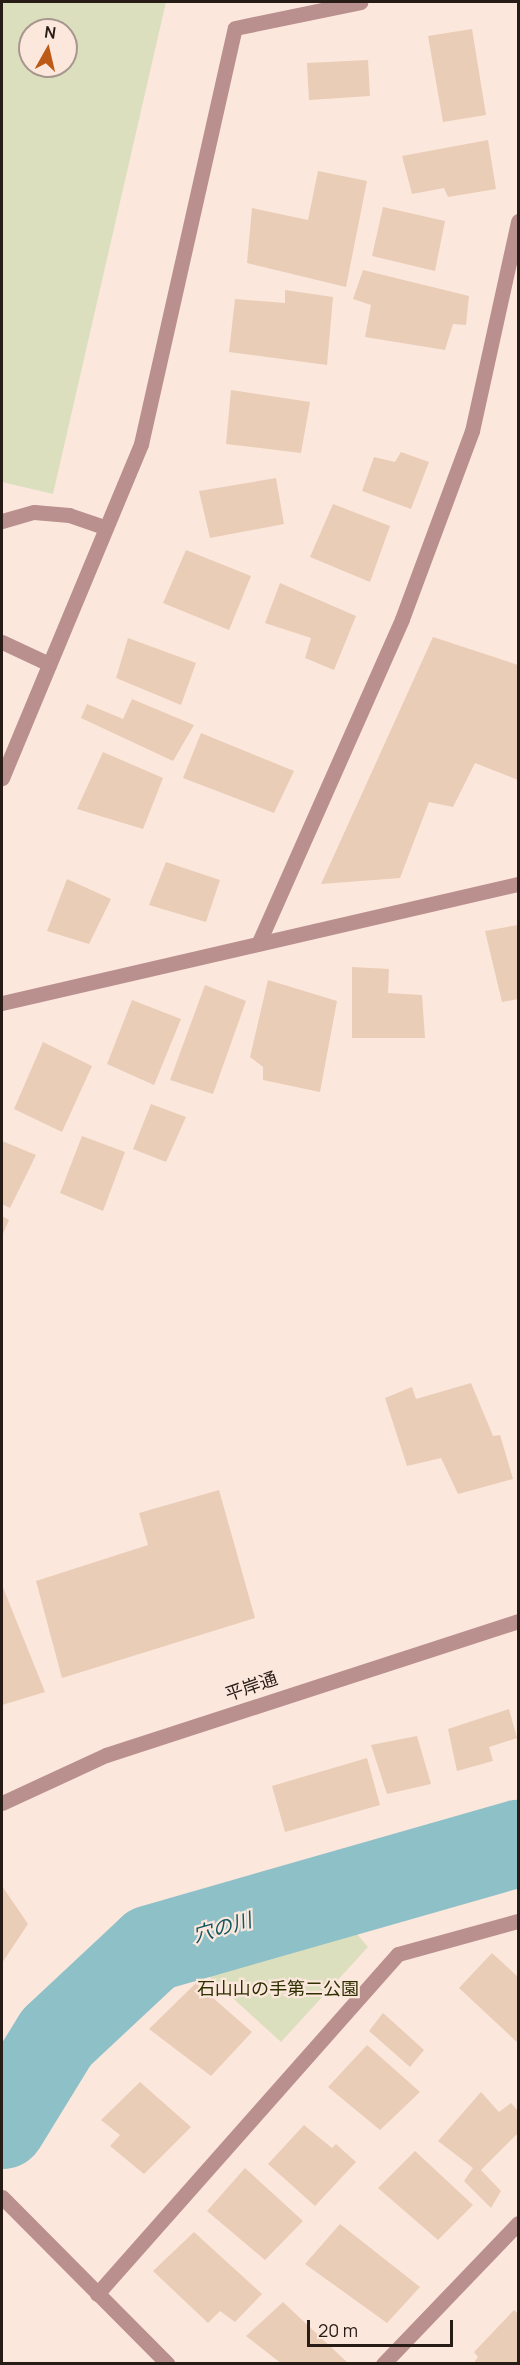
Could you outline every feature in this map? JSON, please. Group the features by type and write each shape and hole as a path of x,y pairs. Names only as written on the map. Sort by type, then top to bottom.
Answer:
{"street":[{"path":"2,778 141,444 235,28 360,2"},
{"path":"259,942 402,619 472,431 519,221"},
{"path":"2,521 34,512 69,515 106,528"},
{"path":"2,642 49,664"},
{"path":"2,1003 519,884"},
{"name":"平岸通","path":"2,1803 106,1755 519,1621"},
{"path":"97,2294 398,1954 519,1921"},
{"path":"6,2202 168,2364"},
{"path":"383,2364 519,2223"}],"green space":[{"path":"2,2 166,2 53,494 2,482"},
{"name":"石山山の手第二公園","path":"352,1928 368,1947 281,2042 203,1971"}],"building":[{"path":"472,29 486,115 443,122 428,36"},
{"path":"368,60 370,96 309,100 307,63"},
{"path":"488,140 496,189 448,197 444,188 412,194 402,156"},
{"path":"318,171 367,181 346,287 247,263 252,208 308,220"},
{"path":"383,207 445,221 435,271 372,256"},
{"path":"363,270 469,296 466,325 453,324 445,350 365,337 371,305 353,299"},
{"path":"285,290 333,297 327,365 229,352 235,299 285,303"},
{"path":"231,390 310,402 301,453 226,444"},
{"path":"401,452 429,462 411,509 362,491 374,457 395,462"},
{"path":"276,478 284,524 210,538 199,491"},
{"path":"333,504 390,526 370,582 310,557"},
{"path":"186,550 251,576 229,630 163,603"},
{"path":"280,583 356,616 334,670 305,658 311,638 265,623"},
{"path":"433,637 518,665 518,780 475,763 453,807 429,802 400,878 321,884"},
{"path":"128,638 196,663 181,705 116,678"},
{"path":"132,699 194,725 173,761 81,718 87,704 123,719"},
{"path":"201,733 294,771 274,813 183,778"},
{"path":"103,752 163,778 143,829 77,809"},
{"path":"166,862 220,880 206,922 149,905"},
{"path":"67,879 111,899 89,944 47,931"},
{"path":"518,925 518,999 502,1002 485,931"},
{"path":"352,967 389,969 388,993 422,995 425,1038 352,1038"},
{"path":"268,980 337,1001 320,1092 263,1080 263,1067 250,1057"},
{"path":"205,985 246,1001 213,1094 170,1080"},
{"path":"132,1000 181,1019 154,1085 107,1064"},
{"path":"43,1042 92,1066 62,1132 14,1109"},
{"path":"151,1104 186,1117 166,1162 133,1149"},
{"path":"82,1136 125,1152 103,1211 60,1193"},
{"path":"2,1141 36,1155 10,1208 2,1204"},
{"path":"2,1216 9,1220 2,1236"},
{"path":"471,1383 493,1436 500,1435 513,1479 458,1494 441,1458 407,1466 385,1398 412,1387 416,1399"},
{"path":"219,1490 255,1618 62,1678 36,1581 148,1545 139,1513"},
{"path":"2,1585 45,1692 2,1705"},
{"path":"509,1709 517,1738 489,1747 493,1761 457,1771 448,1729"},
{"path":"417,1736 431,1784 387,1794 371,1745"},
{"path":"367,1758 380,1805 285,1832 272,1786"},
{"path":"2,1886 28,1924 2,1963"},
{"path":"492,1953 518,1977 518,2043 459,1988"},
{"path":"196,1983 252,2032 211,2076 149,2029"},
{"path":"383,2013 424,2050 410,2067 369,2031"},
{"path":"367,2045 420,2092 380,2130 328,2087"},
{"path":"140,2082 191,2127 144,2174 110,2146 120,2135 101,2120"},
{"path":"481,2092 499,2112 511,2103 518,2111 518,2133 481,2170 501,2191 491,2208 464,2181 473,2168 438,2141"},
{"path":"304,2125 332,2148 336,2144 356,2162 315,2206 268,2164"},
{"path":"415,2151 473,2205 438,2240 378,2188"},
{"path":"245,2168 303,2221 265,2260 207,2211"},
{"path":"340,2224 420,2287 387,2323 305,2264"},
{"path":"194,2232 262,2294 235,2322 220,2311 208,2323 153,2271"},
{"path":"283,2302 349,2364 282,2364 246,2336"},
{"path":"514,2310 518,2314 518,2364 473,2364 478,2357 474,2352"}],"waterway":[{"name":"穴の川","path":"2,2125 56,2037 151,1948 518,1843"}]}
